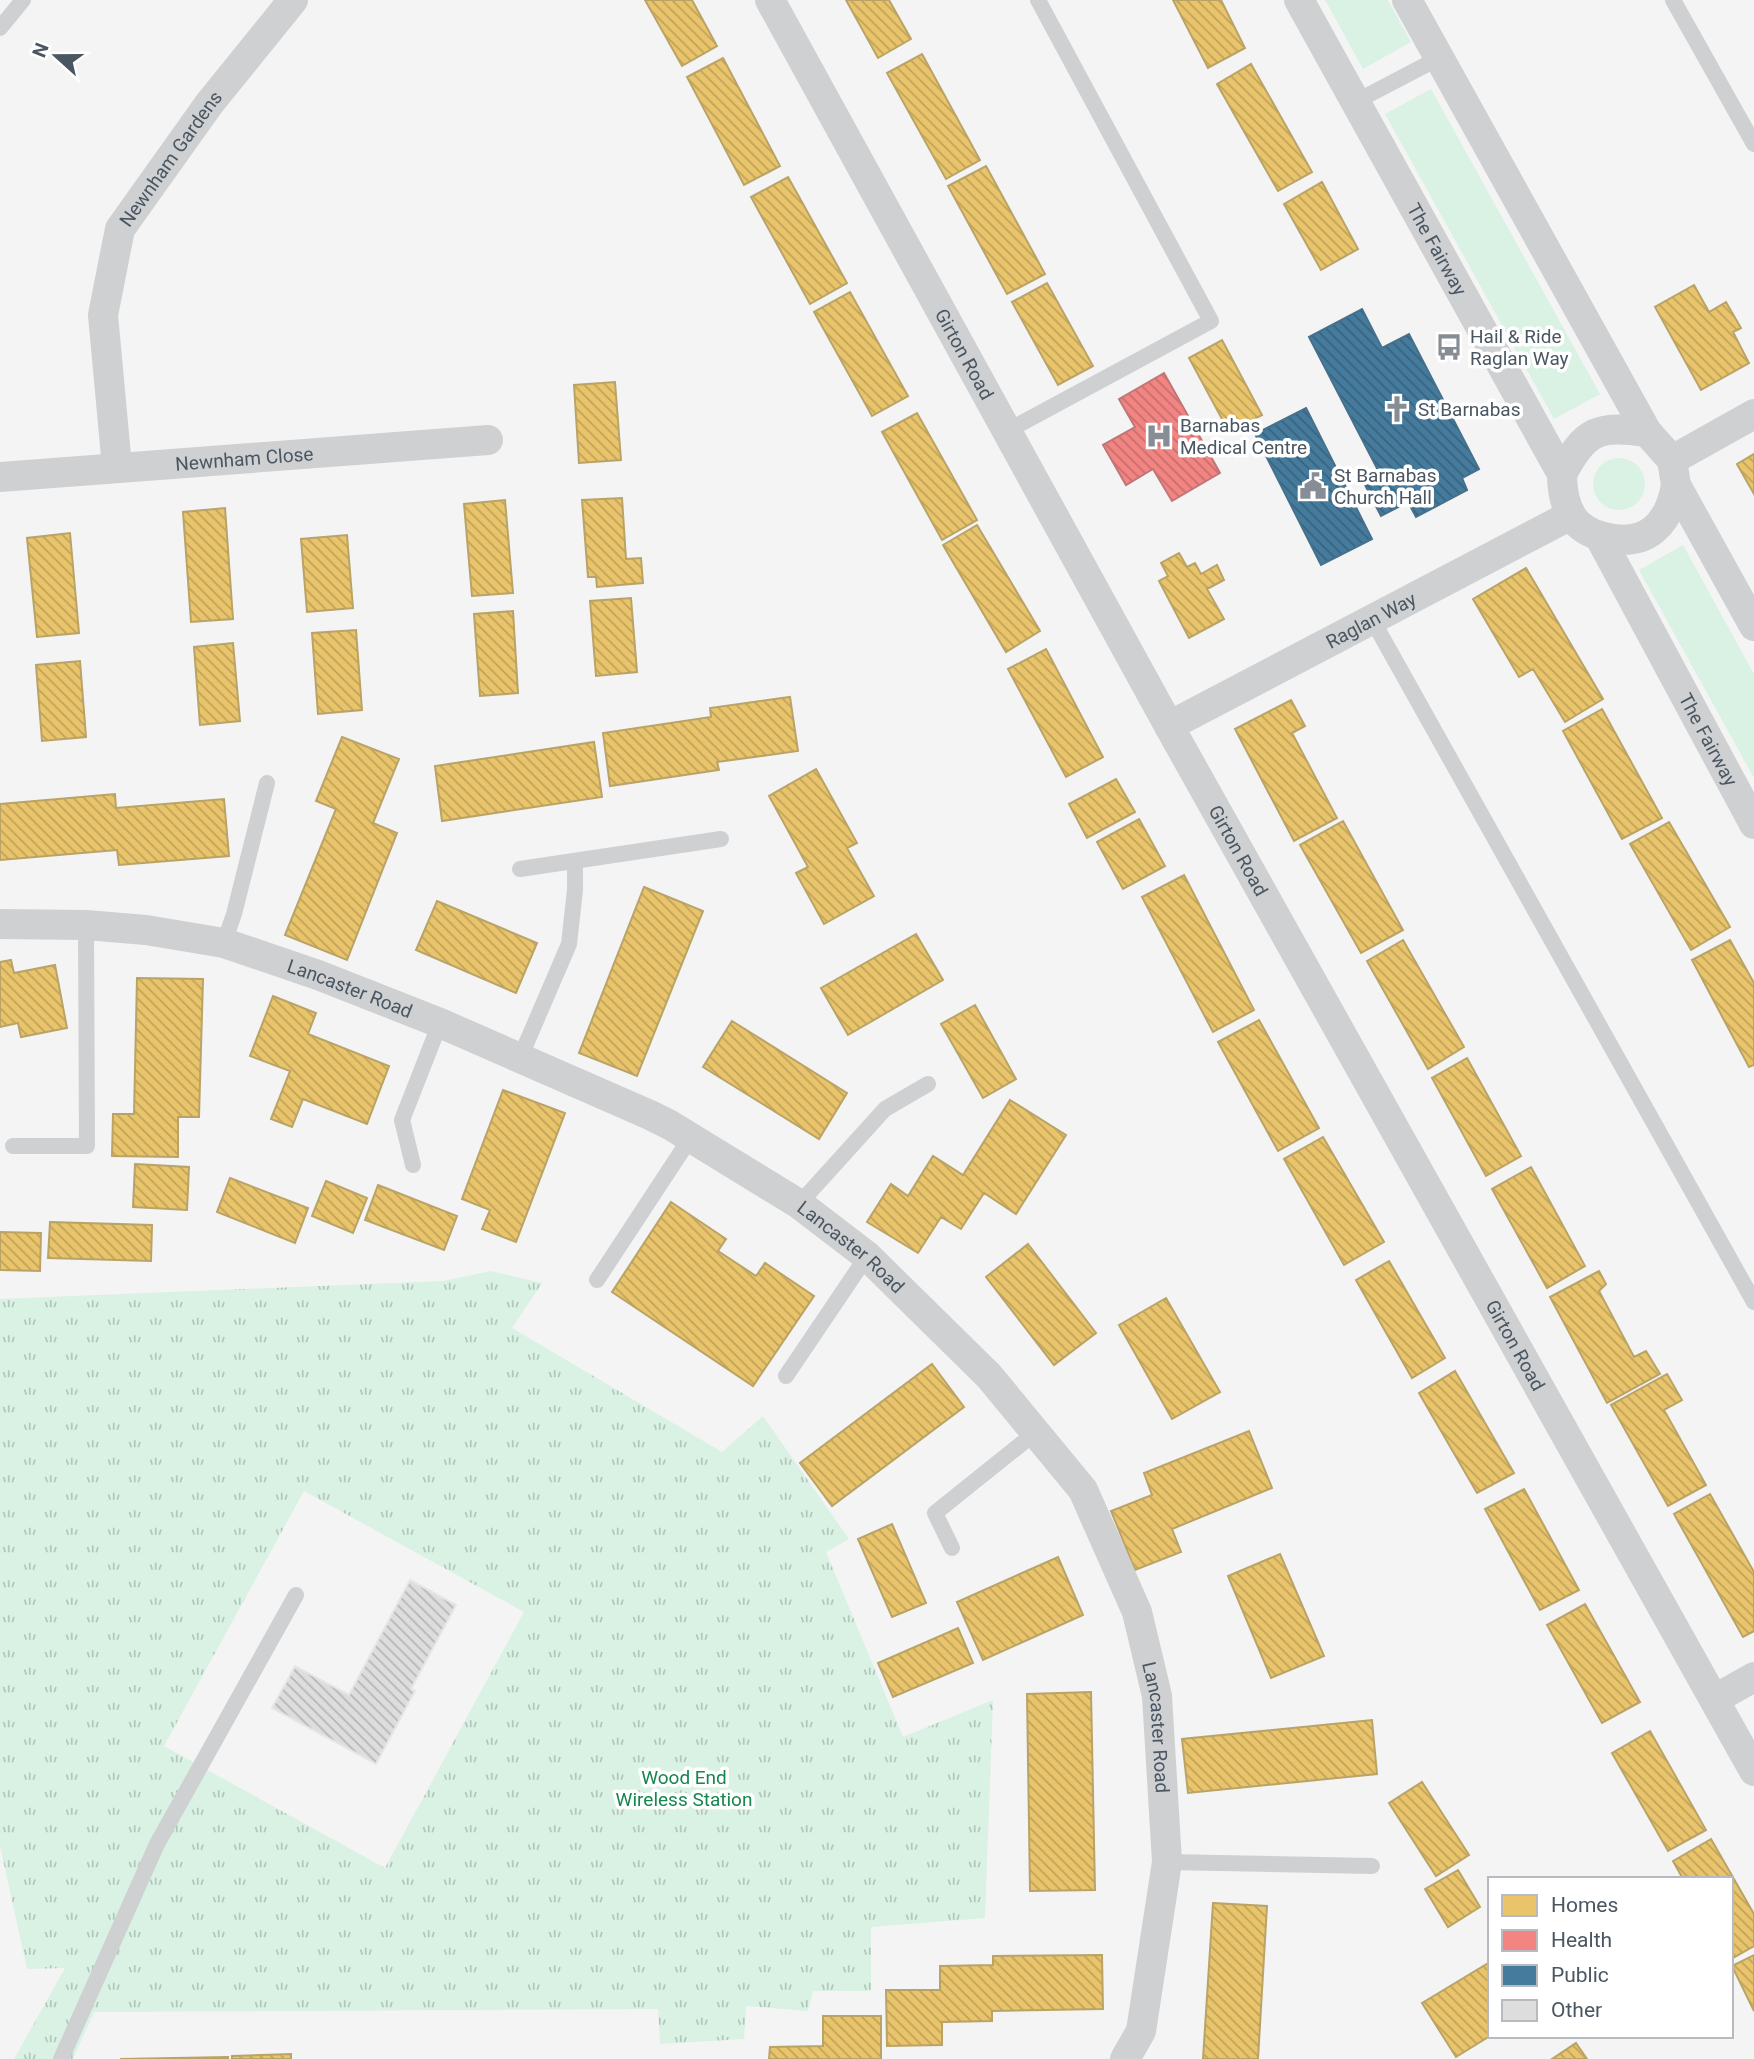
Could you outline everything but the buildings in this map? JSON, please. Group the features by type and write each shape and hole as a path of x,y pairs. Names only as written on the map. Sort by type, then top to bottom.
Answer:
{"street":[{"name":"Newnham Gardens","path":"117,467 103,315 120,229 209,104 293,0"},
{"name":"Girton Road","path":"771,0 1169,726 1754,1772"},
{"name":"The Fairway","path":"1299,0 1562,474 1563,490 1572,515 1584,530 1599,536 1754,824"},
{"path":"1407,0 1647,432 1674,472 1754,626"},
{"path":"1674,472 1754,414"},
{"path":"1562,474 1575,449 1598,432 1617,428 1647,432"},
{"name":"Newnham Close","path":"0,477 488,440"},
{"path":"1599,536 1633,540 1651,532 1663,521 1673,504 1674,472"},
{"name":"Raglan Way","path":"1169,726 1572,515"},
{"name":"Lancaster Road","path":"0,923 86,925 146,930 224,943 317,975 440,1023 650,1115 799,1204 867,1256 989,1376 1083,1490 1137,1612 1157,1696 1167,1862 1142,2031 1125,2059"},
{"path":"1715,1699 1754,1677"}],"lane":[{"path":"0,28 23,0"},
{"path":"1007,431 1211,321 1038,0"},
{"path":"1673,0 1754,144"},
{"path":"1355,102 1439,58"},
{"path":"1373,621 1754,1302"},
{"path":"224,943 234,915 267,783"},
{"path":"520,869 721,839"},
{"path":"520,1058 569,944 575,861"},
{"path":"13,1146 87,1146 86,925"},
{"path":"413,1165 402,1120 440,1023"},
{"path":"799,1204 885,1109 928,1084"},
{"path":"597,1280 691,1138"},
{"path":"786,1376 867,1256"},
{"path":"952,1548 935,1513 1035,1433"},
{"path":"61,2059 157,1844 296,1595"},
{"path":"1167,1862 1372,1866"}],"green space":[{"path":"1325,0 1388,0 1411,42 1363,69"},
{"path":"1431,89 1600,394 1554,419 1385,114"},
{"path":"1619,458 1638,465 1645,484 1638,503 1619,510 1600,503 1593,484 1600,465"},
{"path":"1683,545 1754,674 1754,778 1639,570"},
{"name":"Wood End Wireless Station","path":"491,1271 542,1283 512,1328 722,1452 763,1416 849,1539 826,1552 903,1737 993,1700 985,1918 871,1927 871,1991 813,1991 808,2011 746,2006 744,2039 660,2044 658,2009 94,2012 73,2059 14,2059 65,1968 27,1969 0,1846 0,1299 443,1281","holes":["304,1491 524,1612 385,1868 164,1746"]}],"place":[{"name":"Hail & Ride Raglan Way","path":"1449,347"},
{"name":"St Barnabas","path":"1397,409"},
{"name":"Barnabas Medical Centre","path":"1159,436"},
{"name":"St Barnabas Church Hall","path":"1313,486"}]}
